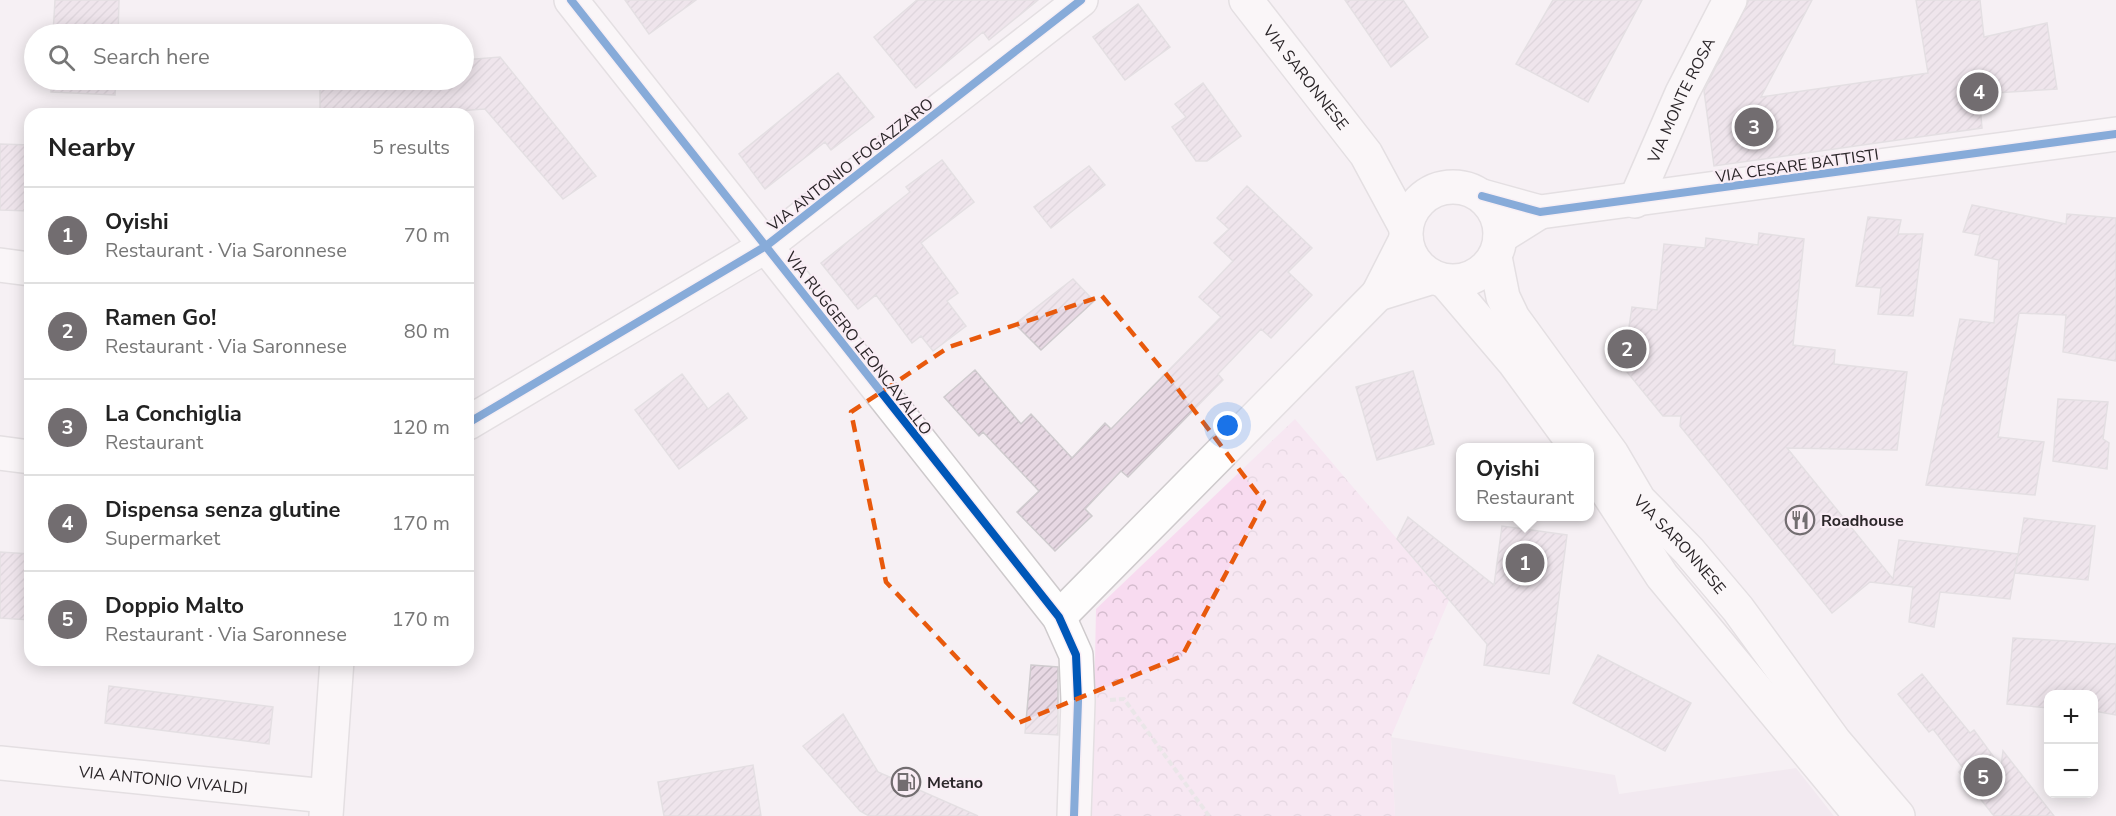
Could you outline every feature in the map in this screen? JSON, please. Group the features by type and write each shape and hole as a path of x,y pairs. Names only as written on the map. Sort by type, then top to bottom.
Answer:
{"street":[{"name":"VIA RUGGERO LEONCAVALLO","path":"571,0 1059,617 1076,655 1078,701 1074,816"},
{"name":"VIA ANTONIO FOGAZZARO","path":"474,419 766,246 1082,0"},
{"name":"VIA SARONNESE","path":"1246,0 1366,154 1406,234 1413,260 1439,279 1514,362 1574,443"},
{"name":"VIA MONTE ROSA","path":"1635,201 1682,93 1731,0"},
{"name":"VIA CESARE BATTISTI","path":"1482,196 1540,212 1635,201 2116,134"},
{"name":"VIA SARONNESE","path":"1366,154 1433,190"},
{"path":"1059,617 1378,294 1406,234 1412,209 1433,190 1458,187 1482,196"},
{"name":"VIA SARONNESE","path":"1482,196 1497,217 1497,247 1503,297 1513,318 1612,454 1639,500 1689,551 1738,609 1836,742 1898,816"},
{"name":"VIA CESARE BATTISTI","path":"1497,247 1540,212"},
{"path":"1378,294 1439,279 1460,281 1474,277 1486,268 1497,247"},
{"path":"0,266 24,268"},
{"path":"0,453 24,456"},
{"name":"VIA SARONNESE","path":"1594,470 1662,576 1861,816"},
{"path":"326,806 337,666"},
{"name":"VIA ANTONIO VIVALDI","path":"0,763 326,806"}],"path":[{"path":"1078,701 1124,699 1209,816"}],"highlighted area":[{"path":"1102,296 1171,380 1264,502 1182,656 1018,723 886,582 851,412 949,347"}],"shaded area":[{"path":"1391,737 1615,775 1619,794 1796,768 1834,816 1395,816"}],"green space":[{"path":"1295,419 1449,600 1391,737 1395,816 1092,816 1096,609"}],"building":[{"path":"55,0 119,0 118,24 54,24"},
{"path":"625,0 696,0 649,34"},
{"path":"917,0 1038,0 989,40 983,32 916,88 874,37"},
{"path":"1345,0 1403,0 1428,37 1391,67"},
{"path":"1553,0 1642,0 1588,102 1516,64"},
{"path":"1749,0 1812,0 1761,97 1928,73 1916,0 1980,0 1984,37 2047,23 2057,89 1979,94 1982,128 1714,166 1704,91"},
{"path":"1138,4 1170,47 1125,80 1093,37"},
{"path":"500,57 596,176 563,199 485,109 320,108 320,90 474,90 474,59"},
{"path":"838,73 874,117 831,150 825,142 765,189 739,154"},
{"path":"1203,83 1241,136 1207,161 1196,161 1172,127 1186,117 1175,104"},
{"path":"51,90 115,90 115,95 51,92"},
{"path":"0,144 24,145 24,211 0,210"},
{"path":"942,160 974,202 921,243 958,293 947,301 966,326 933,351 921,336 912,343 876,295 858,309 821,263 910,192 906,187"},
{"path":"1089,166 1105,185 1051,228 1034,207"},
{"path":"1247,186 1312,248 1288,272 1312,295 1271,338 1261,329 1218,374 1223,380 1128,477 1121,471 1085,509 1092,516 1055,551 1017,512 1039,491 983,432 979,436 944,397 975,370 1021,424 1031,414 1072,458 1105,423 1111,429 1221,317 1199,297 1233,261 1214,243 1229,229 1217,218"},
{"path":"1972,205 2066,224 2067,214 2116,218 2116,361 2063,352 2066,315 2019,313 1998,437 2044,442 2035,495 1926,485 1960,319 1994,323 1999,260 1975,255 1980,235 1963,232"},
{"path":"1868,217 1901,220 1898,234 1923,234 1913,316 1878,314 1881,288 1856,286"},
{"path":"1759,233 1804,239 1793,345 1835,350 1834,364 1907,372 1897,450 1787,448 1893,579 1899,540 2018,554 2010,599 1940,592 1934,627 1909,622 1913,587 1870,582 1832,613 1680,426 1681,416 1663,416 1623,367 1632,307 1657,310 1664,244 1705,248 1706,238 1758,245"},
{"path":"1073,279 1094,301 1041,350 1015,324"},
{"path":"1413,371 1434,444 1377,460 1356,387"},
{"path":"682,374 708,409 728,393 747,418 679,469 635,410"},
{"path":"2058,399 2108,402 2103,439 2109,443 2107,469 2053,461"},
{"path":"1408,517 1494,585 1502,526 1567,535 1549,674 1484,665 1487,644 1397,539"},
{"path":"2024,518 2095,526 2088,580 2015,573"},
{"path":"0,552 24,554 24,620 0,618"},
{"path":"2013,638 2116,644 2116,715 2098,712 2098,690 2044,690 2044,708 2007,704"},
{"path":"1598,655 1691,703 1665,751 1573,703"},
{"path":"1031,665 1058,667 1058,735 1025,733"},
{"path":"1922,674 1970,733 1974,730 2001,767 2003,751 2054,816 1994,816 1959,772 1963,768 1933,729 1929,732 1898,694"},
{"path":"109,686 273,707 269,744 105,723"},
{"path":"843,714 878,772 978,816 869,816 860,811 803,746"},
{"path":"753,765 761,816 664,816 658,782"}],"cycle path":[{"path":"571,0 1059,617 1076,655 1078,701 1074,816"},
{"path":"474,419 766,246 1081,0"},
{"path":"1482,196 1540,212 2116,134"}],"place":[{"name":"Dispensa senza glutine","path":"1979,92"},
{"name":"La Conchiglia","path":"1754,127"},
{"name":"Ramen Go!","path":"1627,349"},
{"name":"Roadhouse","path":"1800,520"},
{"name":"Oyishi","path":"1525,563"},
{"name":"Doppio Malto","path":"1983,777"},
{"name":"Metano","path":"906,782"}]}
